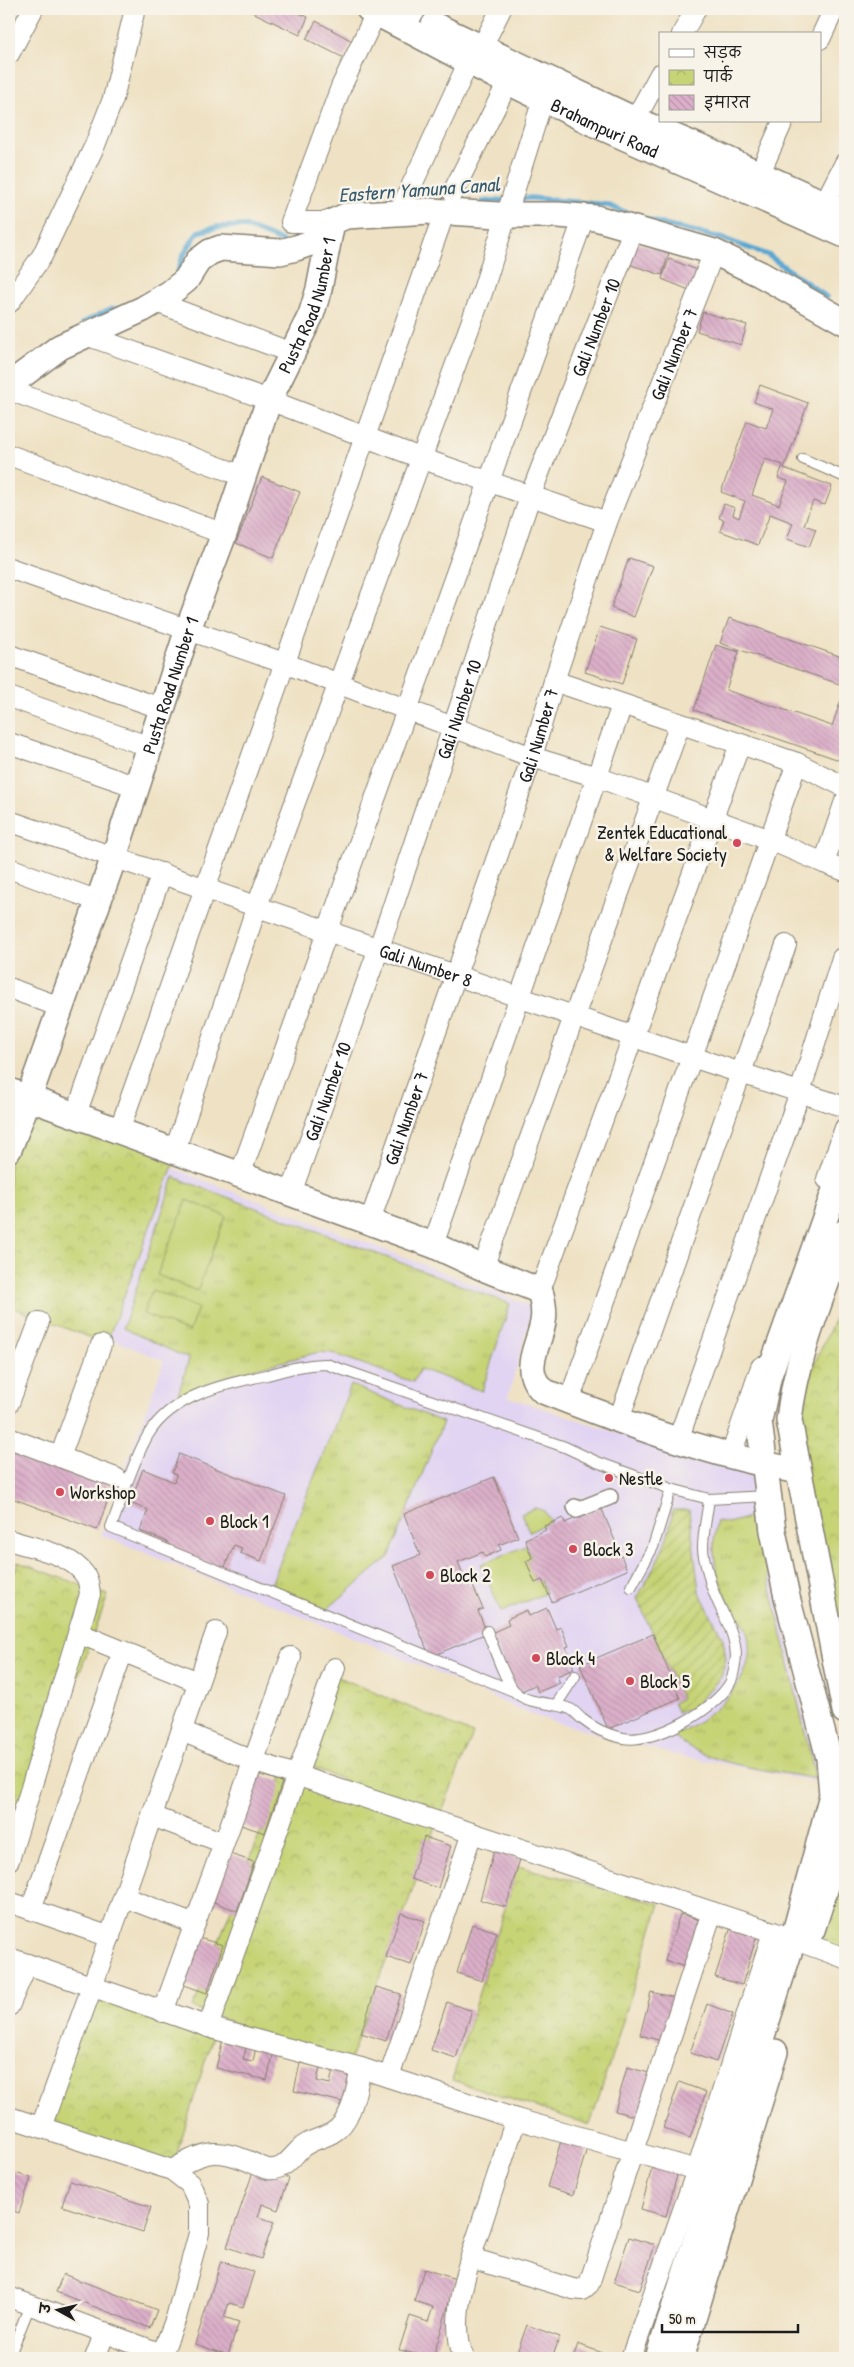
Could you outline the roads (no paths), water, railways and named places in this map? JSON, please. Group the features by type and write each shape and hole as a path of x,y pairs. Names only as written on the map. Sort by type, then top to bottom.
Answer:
{"street":[{"path":"9,54 33,9"},
{"path":"9,303 42,256 95,145 113,99 135,9"},
{"path":"399,213 475,54 501,9"},
{"path":"683,32 696,9"},
{"path":"822,35 834,9"},
{"path":"373,11 341,87 291,222 326,222 346,216 399,213 449,202 507,214 596,218 714,252 760,274 845,322"},
{"name":"Brahampuri Road","path":"373,11 475,54 548,90 635,120 835,208"},
{"name":"Brahampuri Road","path":"411,11 475,54 508,82 548,90 599,126 845,235"},
{"path":"635,120 659,76"},
{"path":"119,1131 449,202 508,82"},
{"path":"176,1150 257,906 423,459 482,293 548,90"},
{"path":"758,174 783,122"},
{"path":"835,208 845,164"},
{"path":"240,1175 584,217"},
{"path":"9,386 60,347 156,302 170,293 186,280 198,261 210,252 222,248 280,252 296,248 319,240 326,222"},
{"name":"Pusta Road Number 1","path":"9,1149 19,1094 60,1008 114,857 188,629 224,534 269,400 312,314 319,289 326,222"},
{"name":"Gali Number 10","path":"291,1193 379,948 530,494 634,228"},
{"name":"Gali Number 7","path":"370,1221 532,757 554,681 607,522 714,252"},
{"path":"156,302 292,353"},
{"path":"86,335 269,400 423,459 530,494 607,522"},
{"path":"9,390 242,476"},
{"path":"9,456 224,534"},
{"path":"9,568 284,663 532,757 597,777 770,840 845,870"},
{"path":"9,655 163,709"},
{"path":"554,681 797,763 845,787"},
{"path":"9,697 150,747"},
{"path":"433,1245 622,705"},
{"path":"483,1268 680,724"},
{"path":"9,743 137,787"},
{"path":"740,744 540,1291 544,1304 544,1321 532,1360 535,1384 543,1391 678,1440 764,1464 798,1471"},
{"path":"569,1401 797,763"},
{"path":"824,863 845,801"},
{"name":"Gali Number 8","path":"9,821 520,996 632,1037 845,1107"},
{"path":"9,868 98,901"},
{"path":"75,1116 162,873"},
{"path":"619,1419 786,945"},
{"path":"678,1440 800,1092 842,958"},
{"path":"9,988 60,1008"},
{"path":"19,1094 75,1116 176,1150 370,1221 433,1245 540,1291"},
{"path":"731,1455 845,1128"},
{"path":"845,1162 833,1244 792,1391 789,1420 845,1711"},
{"path":"681,2358 791,1939 832,1795 829,1758 787,1597 773,1531 758,1421 769,1375 833,1244"},
{"path":"9,1403 39,1322"},
{"path":"60,1457 101,1345"},
{"path":"9,1438 116,1478"},
{"path":"575,1507 577,1510 610,1497"},
{"path":"9,1540 75,1564 87,1577 90,1594 9,1860"},
{"path":"78,1632 198,1682"},
{"path":"41,2127 110,1937 216,1632"},
{"path":"31,1909 123,1651"},
{"path":"163,2012 291,1657"},
{"path":"208,2027 335,1668"},
{"path":"182,1731 296,1775 712,1912 845,1958"},
{"path":"152,1816 224,1843"},
{"path":"630,2358 697,2170 791,1939 845,1828"},
{"path":"390,2077 472,1833"},
{"path":"124,1897 195,1924"},
{"path":"9,1902 110,1937"},
{"path":"471,2258 573,2289 582,2290 590,2284 712,1912"},
{"path":"658,2358 791,1939"},
{"path":"9,2006 18,1961 208,2027 362,2068 516,2119 697,2170"},
{"path":"172,2170 207,2152 239,2157 270,2169 283,2166 308,2143 333,2132 341,2125 350,2110 362,2068"},
{"path":"9,2117 172,2170 190,2184 199,2204 199,2233 176,2318 168,2356 9,2297"},
{"path":"464,2358 458,2328 460,2299 471,2258 516,2119"},
{"path":"95,2358 105,2332"}],"lane":[{"path":"803,459 845,477"},
{"path":"709,1499 703,1549 711,1584 734,1641 736,1662 730,1682 714,1700 690,1718 660,1734 641,1738 624,1738 598,1730 572,1709 540,1702 112,1527 148,1435 169,1411 196,1395 228,1383 326,1364 565,1447 597,1462 671,1489 709,1499 768,1496"},
{"path":"631,1587 654,1546 671,1489"},
{"path":"487,1631 508,1683 516,1692"},
{"path":"556,1705 575,1676"},
{"path":"9,2357 30,2305"}],"waterway":[{"name":"Eastern Yamuna Canal","path":"483,202 531,198 607,205 643,219 724,239 768,255 826,297"},
{"name":"Eastern Yamuna Canal","path":"177,275 183,256 198,232 218,227 244,226 282,241"},
{"name":"Eastern Yamuna Canal","path":"83,323 112,309 119,309"}],"place":[{"name":"Zentek Educational & Welfare Society","path":"737,843"},
{"name":"Nestle","path":"609,1478"},
{"name":"Workshop","path":"60,1492"},
{"name":"Block 1","path":"210,1521"},
{"name":"Block 3","path":"573,1549"},
{"name":"Block 2","path":"430,1575"},
{"name":"Block 4","path":"536,1658"},
{"name":"Block 5","path":"630,1681"}]}
